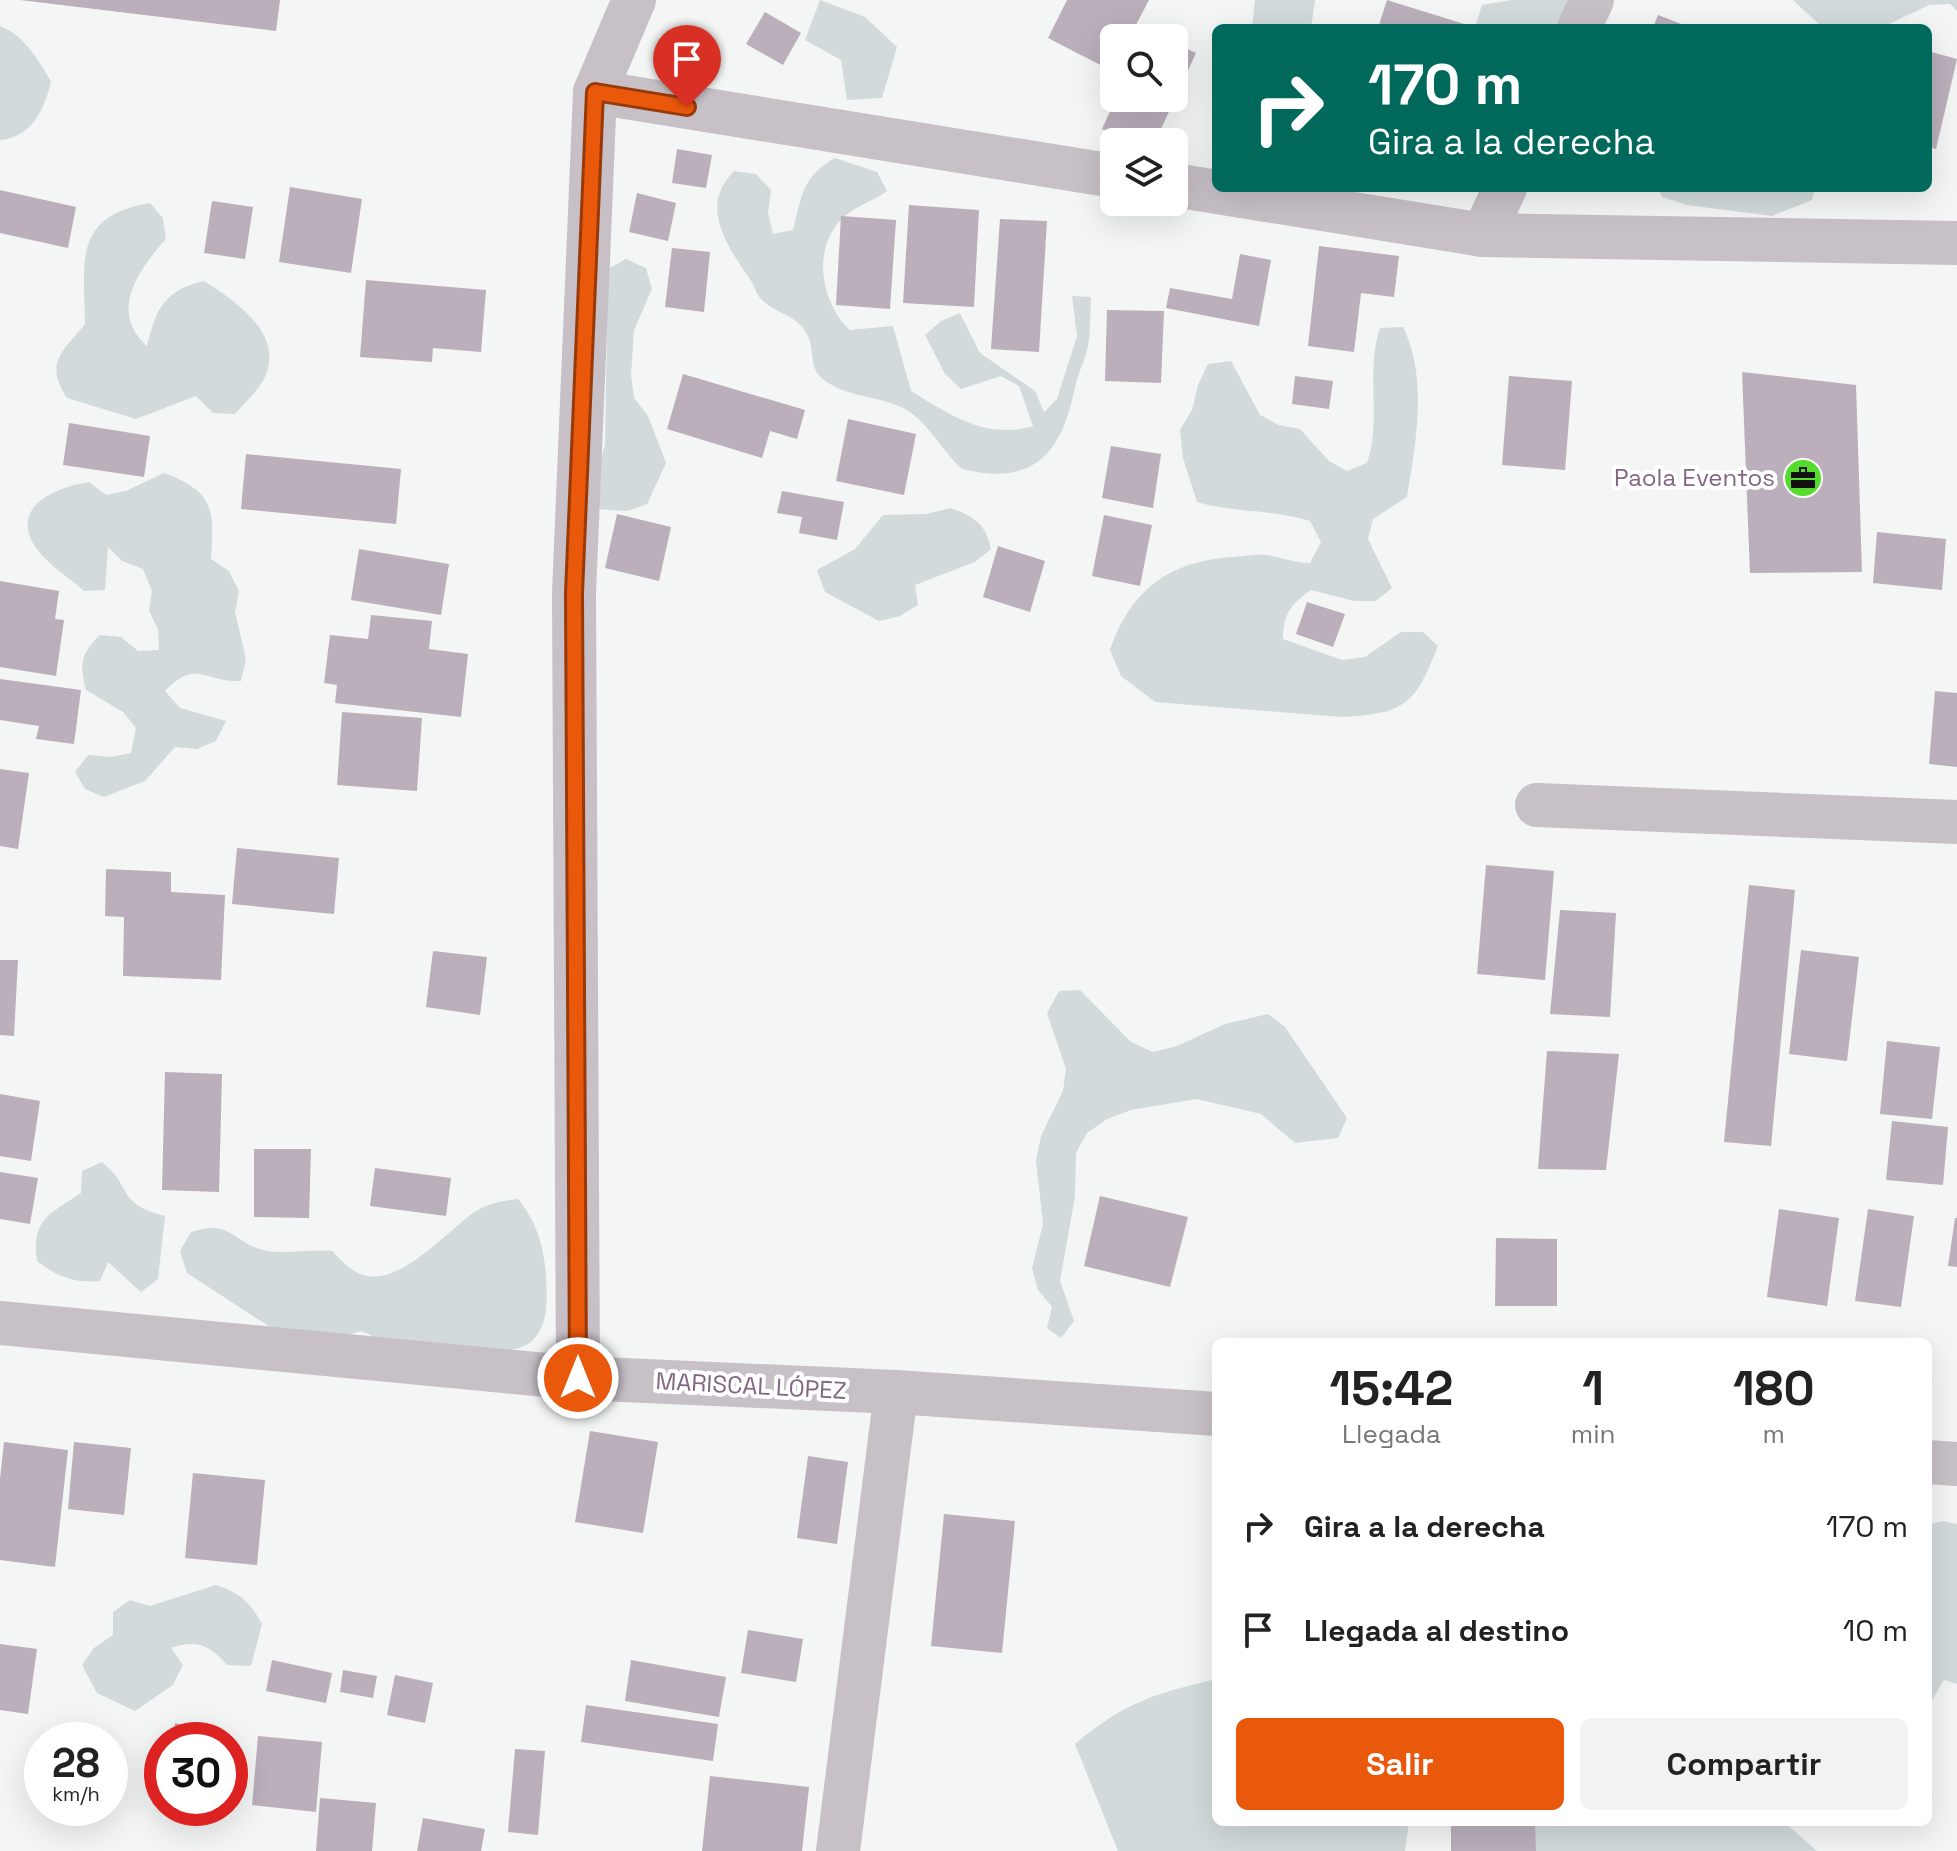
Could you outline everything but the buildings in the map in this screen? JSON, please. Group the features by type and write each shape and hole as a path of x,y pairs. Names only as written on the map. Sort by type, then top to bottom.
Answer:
{"street":[{"path":"578,1378 574,593 595,92 634,0"},
{"path":"1581,24 1592,0"},
{"path":"595,92 1100,174"},
{"path":"1188,187 1212,191"},
{"path":"1217,192 1483,235 1957,243"},
{"path":"1483,235 1503,192"},
{"path":"1537,805 1957,822"},
{"name":"MARISCAL LÓPEZ","path":"0,1323 578,1378 896,1392 1212,1414"},
{"path":"838,1851 896,1392"},
{"path":"1932,1462 1957,1464"}],"shaded area":[{"path":"820,0 865,17 897,47 882,98 847,100 841,60 805,40"},
{"path":"1255,0 1315,0 1312,24 1252,24"},
{"path":"1512,0 1574,0 1570,24 1476,24 1482,5"},
{"path":"1793,0 1957,0 1957,11 1950,4 1929,5 1889,24 1819,24"},
{"path":"0,26 23,42 51,82 40,112 28,128 11,138 0,140"},
{"path":"835,158 877,172 887,191 849,213 828,239 823,271 831,303 850,330 893,326 911,391 940,409 969,423 1000,430 1033,426 1019,386 1001,376 961,389 945,374 925,335 941,321 960,313 980,353 1035,391 1044,412 1057,399 1077,336 1072,296 1091,297 1088,346 1069,410 1053,447 1041,460 1008,473 962,469 912,413 893,404 843,390 824,380 816,370 804,329 759,297 720,225 718,198 724,184 734,171 756,174 771,190 768,213 773,234 793,230 805,188 816,172"},
{"path":"1660,192 1814,192 1812,200 1772,216 1687,205 1662,197"},
{"path":"150,203 163,218 166,239 138,277 129,305 130,319 147,346 159,311 180,290 204,281 230,298 263,333 269,363 261,384 235,414 213,413 196,396 136,419 67,398 60,386 57,376 59,358 85,324 84,280 88,244 95,230 107,218 125,209"},
{"path":"626,259 646,268 652,289 634,330 631,375 634,398 648,416 666,463 647,504 627,511 595,509 598,466 605,445 608,269"},
{"path":"1403,327 1411,347 1418,389 1407,497 1373,519 1368,539 1392,588 1376,601 1354,601 1311,590 1290,610 1283,639 1342,660 1365,657 1401,632 1423,632 1438,646 1422,681 1405,702 1394,709 1341,717 1155,702 1121,676 1110,650 1128,611 1140,596 1170,573 1208,560 1263,555 1310,563 1321,542 1310,521 1197,502 1183,458 1180,430 1192,410 1198,385 1208,364 1231,361 1260,415 1279,425 1300,429 1329,461 1347,471 1367,463 1371,446 1374,362 1380,328"},
{"path":"164,473 193,488 208,505 212,528 211,559 229,571 239,591 235,612 246,659 241,681 193,674 176,681 165,691 180,708 226,721 216,741 197,749 175,747 145,781 104,797 85,789 75,772 88,755 111,757 131,753 136,728 123,712 86,690 83,660 100,635 121,637 138,651 159,650 158,629 149,611 152,591 143,569 122,561 108,547 105,590 84,591 37,549 29,535 28,522 31,511 39,502 62,489 89,482 106,495 126,491"},
{"path":"950,508 978,522 986,533 991,549 975,562 915,585 918,605 900,616 879,621 825,592 817,570 855,549 883,515 926,514"},
{"path":"1080,990 1131,1042 1153,1052 1177,1046 1225,1024 1268,1014 1285,1027 1347,1118 1338,1138 1295,1143 1261,1114 1197,1099 1131,1110 1107,1119 1087,1133 1076,1153 1075,1196 1060,1281 1074,1321 1061,1338 1047,1328 1052,1307 1038,1290 1032,1268 1043,1224 1036,1160 1041,1136 1063,1091 1066,1069 1047,1013 1059,991"},
{"path":"102,1162 139,1206 165,1216 158,1279 141,1292 108,1262 100,1281 82,1281 66,1278 37,1261 37,1236 45,1219 81,1193 82,1171"},
{"path":"518,1199 535,1226 541,1245 545,1266 544,1319 532,1341 521,1347 488,1354 413,1351 361,1331 319,1344 270,1327 187,1273 180,1251 191,1232 216,1228 268,1251 332,1251 357,1272 381,1276 410,1264 476,1211"},
{"path":"1942,1521 1957,1524 1957,1684 1944,1680 1932,1700 1932,1524"},
{"path":"216,1585 244,1599 262,1624 251,1666 227,1665 209,1648 196,1644 180,1645 171,1648 183,1665 173,1685 135,1711 97,1693 82,1665 94,1648 113,1635 113,1612 130,1600 150,1606"},
{"path":"1212,1680 1212,1826 1408,1826 1405,1851 1118,1851 1075,1744 1125,1709"},
{"path":"1534,1826 1789,1826 1817,1851 1524,1851"}],"place":[{"name":"Paola Eventos","path":"1803,478"}],"route":[{"path":"578,1378 574,593 595,92 687,107"}]}
